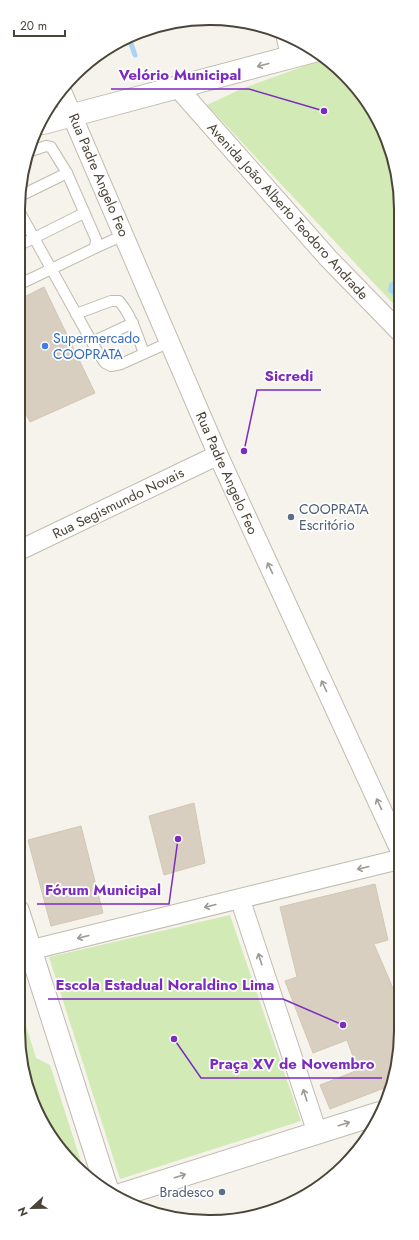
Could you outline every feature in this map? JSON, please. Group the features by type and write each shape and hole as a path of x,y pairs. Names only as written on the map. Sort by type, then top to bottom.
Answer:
{"street":[{"path":"287,42 291,58"},
{"path":"47,122 307,53"},
{"name":"Avenida João Alberto Teodoro Andrade","path":"178,88 328,258 394,326"},
{"name":"Rua Padre Angelo Feo","path":"64,96 218,455 394,837"},
{"name":"Rua Segismundo Novais","path":"25,548 218,455"},
{"path":"105,1182 25,951 394,861"},
{"path":"240,899 317,1132"},
{"path":"124,1194 373,1115"}],"lane":[{"path":"35,150 46,146 51,147 67,173 96,239 95,248"},
{"path":"26,193 67,173"},
{"path":"25,242 84,213"},
{"path":"25,221 105,363 111,366 121,364 170,342"},
{"path":"25,281 52,270 124,235"},
{"path":"76,314 111,301 119,301 133,323 144,354"},
{"path":"92,342 133,323"}],"green space":[{"path":"319,61 340,79 356,97 375,128 388,162 394,197 394,305 207,105 241,89"},
{"path":"230,915 301,1121 120,1179 49,957"},
{"path":"25,1022 36,1058 50,1065 82,1163 56,1133 39,1101 31,1078 25,1043"}],"water":[{"path":"394,280 394,296 388,291 389,284"}],"building":[{"name":"Supermercado COOPRATA","path":"44,287 95,393 30,422 25,412 25,296"},
{"path":"194,803 205,863 164,875 149,816"},
{"path":"81,826 103,913 51,926 28,840"},
{"path":"375,884 388,940 374,944 394,991 394,1043 388,1078 385,1088 330,1109 320,1085 358,1070 347,1040 313,1053 285,981 297,977 280,907"}],"waterway":[{"path":"131,43 135,55"}],"place":[{"name":"Velório Municipal","path":"324,111"},
{"name":"Supermercado COOPRATA","path":"45,346"},
{"name":"Sicredi","path":"244,451"},
{"name":"COOPRATA Escritório","path":"291,517"},
{"name":"Fórum Municipal","path":"178,839"},
{"name":"Escola Estadual Noraldino Lima","path":"343,1025"},
{"name":"Praça XV de Novembro","path":"174,1039"},
{"name":"Bradesco","path":"222,1192"}]}
